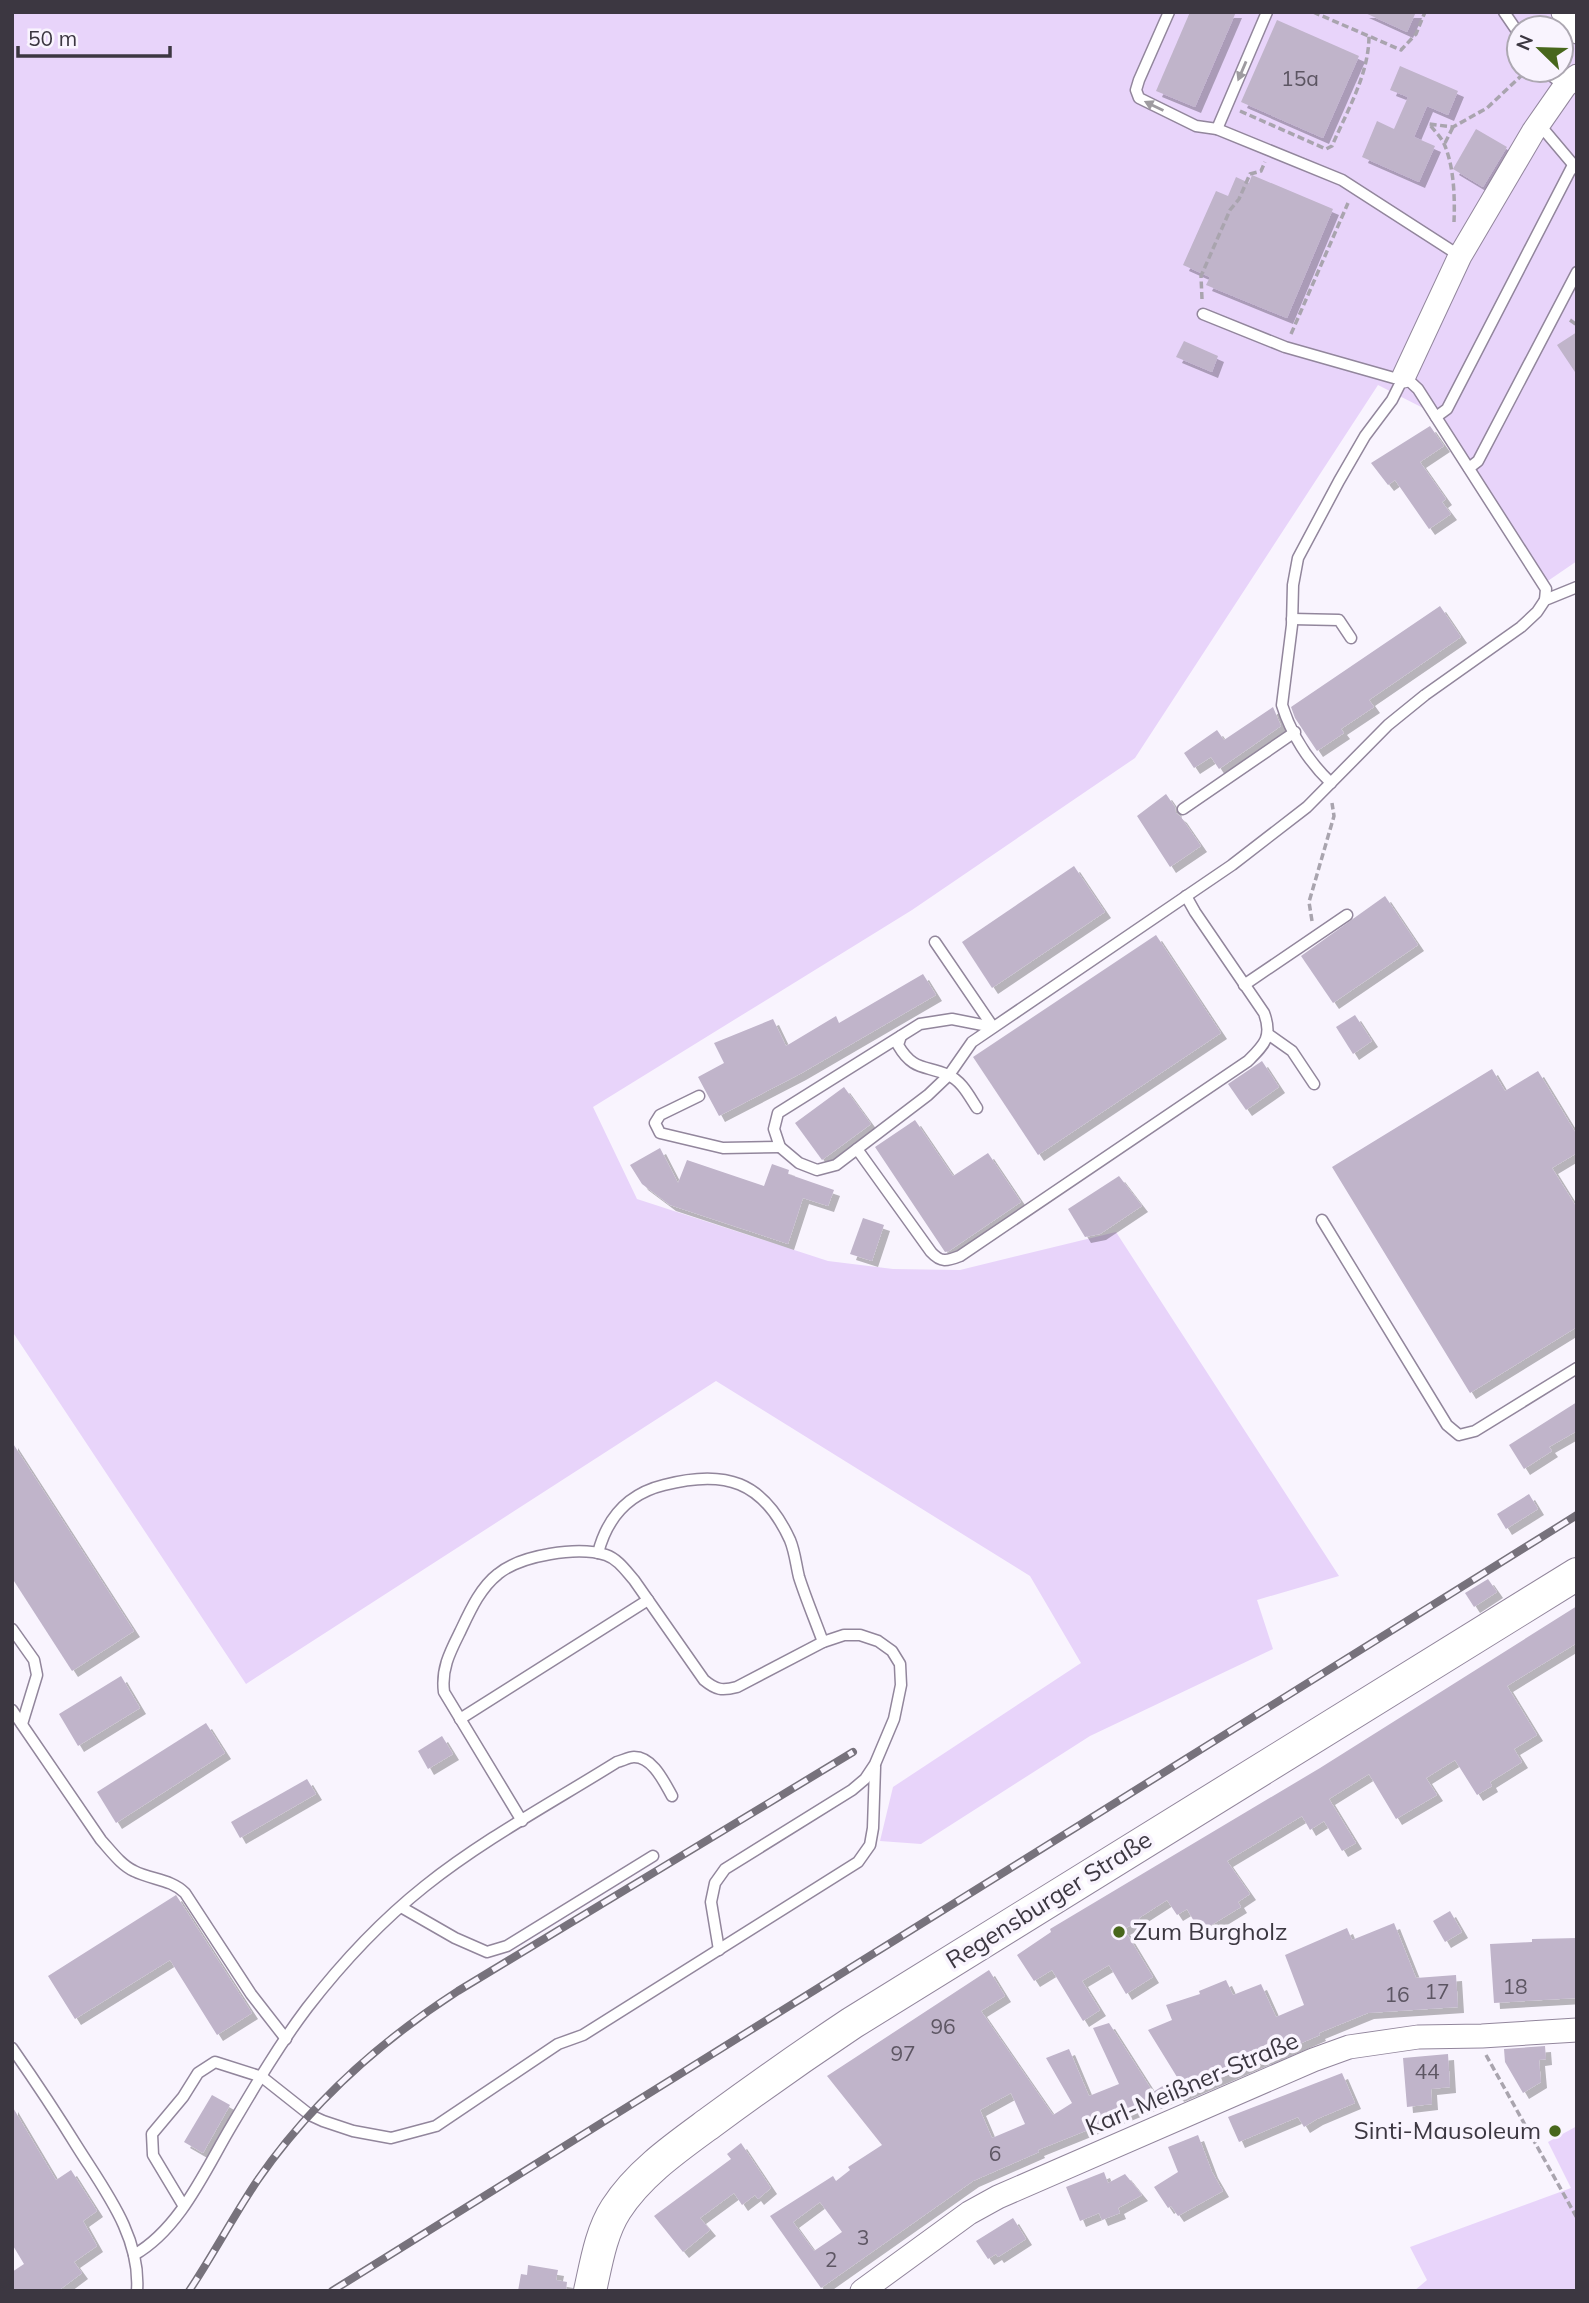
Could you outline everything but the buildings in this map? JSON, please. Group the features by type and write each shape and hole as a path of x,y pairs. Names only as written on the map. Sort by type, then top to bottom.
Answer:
{"main road":[{"name":"Regensburger Straße","path":"590,2291 606,2231 615,2211 629,2192 649,2171 761,2085 863,2016 1577,1574"}],"street":[{"path":"1563,12 1577,32"},
{"path":"1404,376 1455,253 1539,124 1569,84"},
{"name":"Karl-Meißner-Straße","path":"862,2291 969,2213 998,2197 1313,2060 1349,2047 1418,2037 1577,2030"}],"lane":[{"path":"1169,12 1139,80 1136,90 1139,98 1196,126 1217,129 1342,180 1455,253"},
{"path":"1217,129 1267,12"},
{"path":"1436,417 1447,409 1575,167 1539,124"},
{"path":"1469,468 1478,461 1577,272"},
{"path":"1203,314 1285,347 1394,378 1404,376"},
{"path":"993,1027 952,1019 920,1024 778,1113 774,1129 780,1147 799,1163 817,1170 836,1165 928,1095 949,1075 971,1042 1232,865 1307,807 1388,725 1425,695 1521,627 1537,612 1545,600 1546,589 1418,389 1404,376"},
{"path":"1328,785 1294,732 1282,705 1298,558 1365,436 1392,400 1404,376"},
{"path":"1545,600 1577,587"},
{"path":"1292,619 1339,620 1351,638"},
{"path":"1183,809 1294,732"},
{"path":"857,1149 931,1252 939,1259 947,1261 960,1256 1248,1061 1262,1046 1268,1034 1264,1013 1186,895"},
{"path":"1244,985 1347,915"},
{"path":"935,943 993,1027"},
{"path":"1268,1034 1292,1051 1314,1084"},
{"path":"901,1036 898,1045 906,1059 949,1075 961,1084 977,1108"},
{"path":"699,1096 660,1115 655,1123 660,1133 723,1148 780,1147"},
{"path":"1322,1220 1447,1425 1459,1435 1475,1431 1577,1368"},
{"path":"598,1553 612,1516 651,1488 684,1480 729,1479 752,1490 773,1510 791,1542 798,1573 823,1642"},
{"path":"522,1821 444,1692 442,1678 446,1660 485,1586 499,1573 520,1561 567,1552 587,1551 609,1556 622,1565 704,1679 715,1689 724,1691 737,1687 823,1642 844,1635 860,1635 892,1651 901,1664 901,1685 894,1719 875,1764 865,1779 852,1790 725,1869 715,1883 711,1902 719,1950"},
{"path":"460,1719 648,1600"},
{"path":"12,1629 34,1660 37,1675 22,1724"},
{"path":"12,1710 102,1840 117,1857 133,1871 177,1885 185,1893 251,1994 286,2039"},
{"path":"134,2255 152,2245 172,2223 307,2009 340,1968 425,1886 617,1762 634,1757 648,1762 658,1772 672,1796"},
{"path":"183,2205 153,2155 152,2134 183,2097 198,2073 215,2062 262,2077 310,2115 353,2131 391,2138 436,2126 558,2044 583,2035 858,1862 870,1844 873,1828 875,1764"},
{"path":"401,1907 455,1938 487,1952 507,1945 653,1856"},
{"path":"12,2048 16,2062 117,2209 134,2255 138,2276 137,2291"}],"path":[{"path":"1313,12 1401,50 1416,34 1425,12"},
{"path":"1227,105 1326,149 1332,146 1363,74 1369,54 1369,36"},
{"path":"1445,143 1453,127 1487,108 1512,84"},
{"path":"1453,127 1429,124 1445,143 1455,203 1455,253"},
{"path":"1203,314 1201,276 1230,210 1239,199 1250,174 1261,171 1270,150"},
{"path":"1285,347 1355,188"},
{"path":"1315,937 1309,902 1334,816 1328,785"},
{"path":"1482,2036 1487,2056 1577,2217"}],"shaded area":[{"path":"12,12 1577,12 1577,561 1539,587 1423,408 1378,385 1135,758 912,910 593,1107 637,1199 828,1261 893,1269 960,1270 1116,1232 1339,1576 1257,1600 1273,1649 1090,1736 921,1844 880,1841 893,1787 1081,1663 1030,1576 716,1381 246,1684 12,1331"},
{"path":"1577,2126 1577,2291 1414,2291 1427,2280 1410,2247 1571,2188 1548,2142"}],"railway":[{"path":"332,2291 1577,1515"},
{"path":"189,2291 257,2181 300,2126 348,2076 401,2031 458,1991 853,1752"}],"place":[{"name":"Zum Burgholz","path":"1119,1932"},
{"name":"Sinti-Mausoleum","path":"1555,2131"}]}
